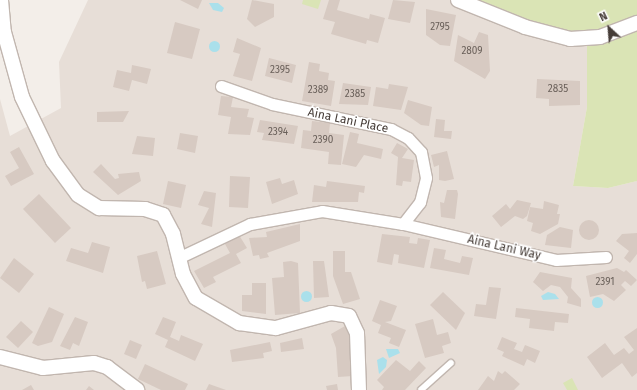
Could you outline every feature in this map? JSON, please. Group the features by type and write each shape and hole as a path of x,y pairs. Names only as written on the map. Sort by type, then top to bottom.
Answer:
{"street":[{"path":"1,0 4,32 22,97 54,161 88,204 110,210 156,210 163,215 178,258 196,298 239,323 276,328 331,313 349,316 357,333 359,390"},
{"path":"458,0 525,27 570,39 600,37 637,23"},
{"name":"Aina Lani Place","path":"221,86 272,104 391,129 408,138 421,152 426,178 420,202 403,224"},
{"path":"178,258 250,224 322,211 403,224"},
{"name":"Aina Lani Way","path":"403,224 556,260 606,258"},
{"path":"0,357 43,368 94,363 107,367 137,390"}],"lane":[{"path":"421,390 451,363"}],"shaded area":[{"path":"88,0 468,0 587,42 587,107 573,186 608,188 637,181 637,390 0,390 0,99 10,136 61,108 59,62"}],"green space":[{"path":"303,0 321,0 318,9 302,4"},
{"path":"468,0 637,0 637,181 608,188 573,186 587,107 587,42"},
{"path":"572,378 578,390 567,390 563,383"}],"water":[{"path":"209,3 218,3 224,8 222,12 213,10"},
{"path":"212,41 216,41 218,42 218,50 212,51 209,48 209,44"},
{"path":"306,290 310,292 312,296 310,300 306,302 302,300 300,296 302,292"},
{"path":"548,292 555,294 559,299 543,300 541,296"},
{"path":"595,297 599,297 601,298 601,306 595,307 592,304 592,300"},
{"path":"386,349 398,349 400,353 389,358"},
{"path":"383,357 387,360 386,367 379,374 377,360"}],"building":[{"path":"180,0 202,0 198,9"},
{"path":"252,0 274,4 274,17 255,27 247,19"},
{"path":"329,0 340,0 337,10 369,19 370,14 385,18 378,43 367,40 366,44 331,34 335,22 323,19"},
{"path":"393,0 415,2 410,23 388,19"},
{"path":"426,9 456,15 450,46 440,45 426,35"},
{"path":"175,22 200,29 192,59 167,53"},
{"path":"479,32 488,35 490,71 485,79 454,61 458,35 474,43"},
{"path":"237,38 261,48 252,81 233,76 240,54 233,52"},
{"path":"269,58 296,65 292,83 265,76"},
{"path":"309,62 320,64 319,71 329,73 328,80 335,81 331,106 302,101"},
{"path":"132,65 151,69 147,84 132,80 129,91 113,87 117,70 131,73"},
{"path":"537,79 580,81 580,105 549,106 549,99 536,98"},
{"path":"343,83 371,87 368,105 339,104"},
{"path":"389,84 408,87 401,110 373,106 376,87 388,89"},
{"path":"221,96 233,97 231,107 249,109 247,117 254,118 250,135 228,134 231,117 218,115"},
{"path":"408,100 432,107 429,126 421,125 404,113"},
{"path":"129,111 123,122 97,122 97,112"},
{"path":"436,119 445,120 444,131 452,131 451,139 434,137"},
{"path":"260,120 298,126 294,144 262,140 264,133 257,132"},
{"path":"312,121 330,123 329,133 344,135 341,165 328,164 329,152 301,148 303,130 311,131"},
{"path":"350,132 359,134 357,143 383,149 381,159 364,155 356,167 342,164"},
{"path":"180,133 198,136 195,153 177,149"},
{"path":"137,136 155,138 153,156 132,154"},
{"path":"397,143 408,149 402,158 414,160 411,182 403,181 402,186 396,185 398,157 391,153"},
{"path":"19,147 34,174 11,186 5,176 19,168 10,152"},
{"path":"447,151 454,179 445,181 439,180 439,165 434,167 431,155"},
{"path":"101,164 115,179 119,178 118,174 139,172 141,181 118,195 93,172"},
{"path":"230,176 250,177 248,208 229,207"},
{"path":"280,178 282,184 294,180 298,194 272,204 266,182"},
{"path":"168,181 186,185 181,208 163,204"},
{"path":"327,181 365,186 364,193 359,192 358,202 312,202 314,185 326,187"},
{"path":"447,190 457,190 458,194 455,219 441,217 440,202 444,203"},
{"path":"204,191 216,193 212,227 201,224 209,208 198,205"},
{"path":"39,194 71,228 55,243 23,209"},
{"path":"517,200 531,203 527,216 523,219 515,216 501,227 492,216 506,204 510,209"},
{"path":"544,201 559,205 557,214 560,214 558,224 540,234 531,231 533,223 527,221 530,207 543,209"},
{"path":"589,220 596,223 599,230 596,237 589,240 582,237 579,230 582,223"},
{"path":"300,224 300,241 267,253 269,257 260,259 259,255 253,256 249,238 267,237 266,232"},
{"path":"560,227 573,230 571,248 545,245 547,235"},
{"path":"637,233 637,254 630,263 624,258 629,251 616,241 622,234"},
{"path":"382,234 410,237 409,243 417,244 418,238 430,240 424,268 398,263 399,255 394,254 392,265 377,262"},
{"path":"239,235 247,248 236,254 241,263 213,277 216,282 204,288 194,271 230,253 225,244"},
{"path":"92,242 110,247 103,273 66,261 71,248 88,253"},
{"path":"434,248 446,250 444,259 460,263 462,256 473,258 469,275 430,268"},
{"path":"157,251 166,284 147,289 145,281 142,282 137,256"},
{"path":"333,251 345,251 345,272 351,272 360,299 343,304 333,276"},
{"path":"14,258 34,274 19,293 0,278"},
{"path":"291,261 298,263 300,313 275,315 272,278 284,277 283,262"},
{"path":"313,261 324,261 329,297 314,298"},
{"path":"617,268 624,272 626,270 637,280 631,286 625,281 621,285 626,290 614,301 603,294 590,297 586,276"},
{"path":"540,272 572,278 571,288 581,299 581,307 567,303 568,297 560,287 551,285 543,291 533,282"},
{"path":"252,283 266,283 266,314 242,311 242,295 252,295"},
{"path":"489,287 501,288 496,319 474,316 476,304 486,305"},
{"path":"443,292 465,313 456,330 430,305"},
{"path":"380,300 397,306 391,321 385,322 406,330 399,347 389,343 391,338 378,333 381,325 372,321"},
{"path":"49,307 64,314 52,342 38,346 32,343"},
{"path":"516,308 569,314 568,323 555,322 554,331 529,328 530,319 515,317"},
{"path":"75,317 88,322 79,346 73,343 70,350 60,346"},
{"path":"163,317 176,322 170,337 179,341 181,335 203,344 195,361 165,347 168,340 155,334"},
{"path":"433,319 437,335 448,332 451,343 442,346 444,353 425,358 415,324"},
{"path":"21,321 33,332 18,348 6,337"},
{"path":"345,326 352,343 353,376 338,377 336,348 331,334"},
{"path":"637,328 637,373 632,377 622,363 602,378 587,357 605,343 614,355 624,348 629,354 634,350 624,337"},
{"path":"502,337 517,343 514,349 522,352 525,345 540,351 535,363 527,359 524,366 502,356 504,352 497,349"},
{"path":"302,338 304,349 281,352 280,343"},
{"path":"130,340 142,345 136,359 124,354"},
{"path":"270,342 272,351 263,353 264,358 232,362 230,350"},
{"path":"396,360 410,371 419,361 426,368 405,390 382,390 384,387 377,380"},
{"path":"145,364 188,384 185,390 161,390 138,379"},
{"path":"498,371 502,374 505,371 520,384 514,390 478,390 488,376 494,381"},
{"path":"209,384 226,390 206,390"},
{"path":"337,384 338,390 327,390 326,386"},
{"path":"31,385 34,390 22,390"},
{"path":"89,386 94,390 86,390"}]}
